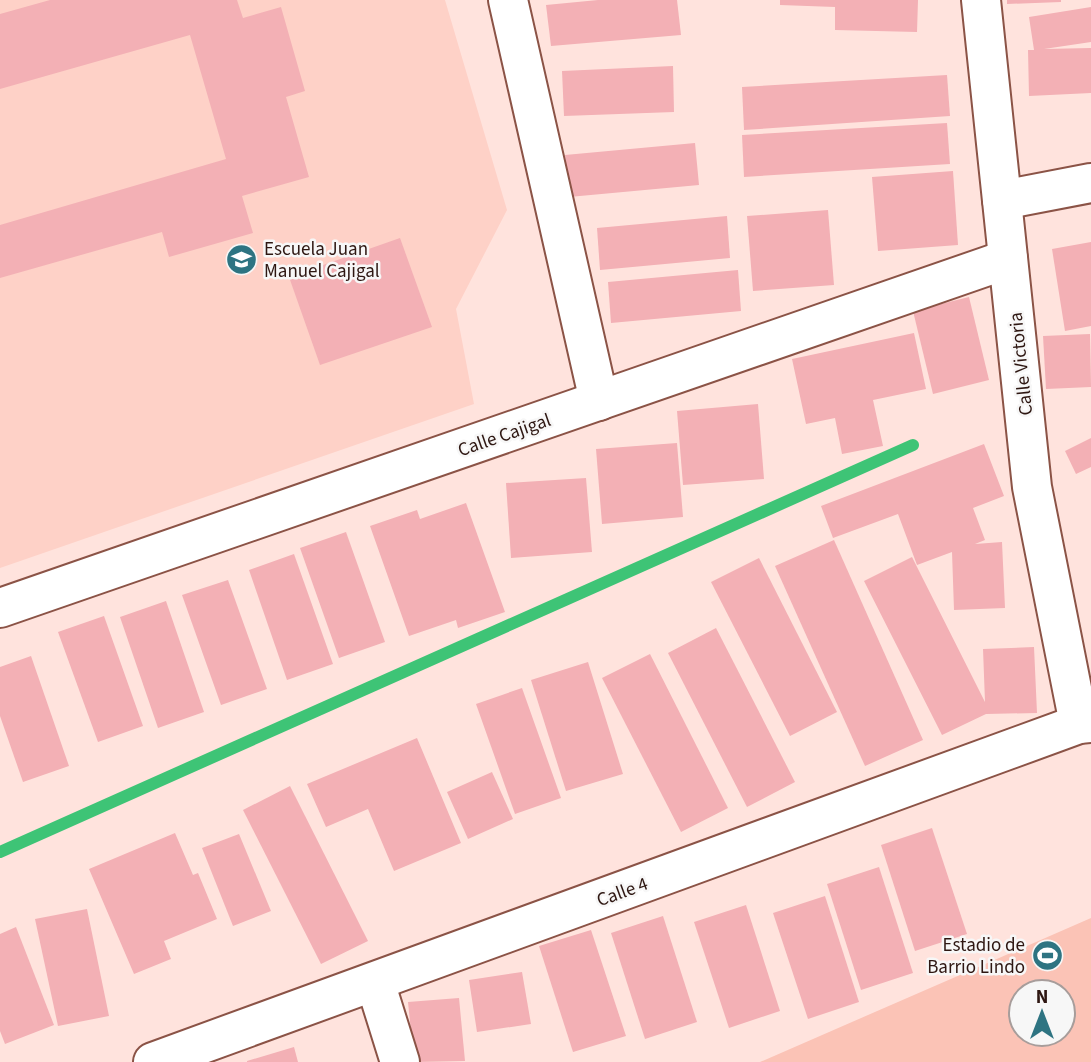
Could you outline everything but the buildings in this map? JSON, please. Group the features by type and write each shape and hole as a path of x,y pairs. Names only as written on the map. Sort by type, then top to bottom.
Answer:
{"street":[{"path":"508,0 599,401"},
{"name":"Calle Victoria","path":"981,0 1032,487 1085,724"},
{"path":"1002,200 1091,183"},
{"name":"Calle Cajigal","path":"0,608 1009,259"},
{"name":"Calle 4","path":"153,1062 1085,724"},
{"path":"375,982 400,1062"}],"shaded area":[{"name":"Escuela Juan Manuel Cajigal","path":"0,0 445,0 507,210 456,309 474,404 0,568"},
{"name":"Estadio de Barrio Lindo","path":"1091,918 1091,1062 760,1062"}],"waterway":[{"path":"0,852 913,445"}],"place":[{"name":"Escuela Juan Manuel Cajigal","path":"241,259"},
{"name":"Estadio de Barrio Lindo","path":"1048,955"}]}
